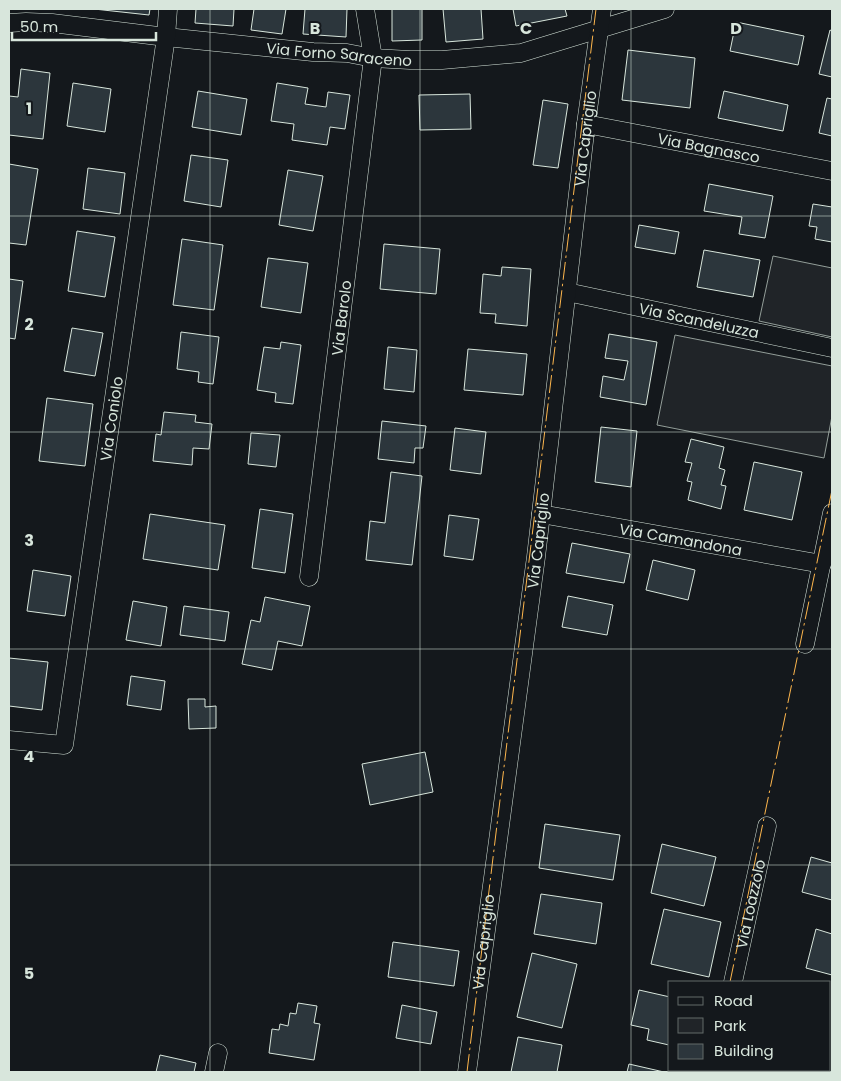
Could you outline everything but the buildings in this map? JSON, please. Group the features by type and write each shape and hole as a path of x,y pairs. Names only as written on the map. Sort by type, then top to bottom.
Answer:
{"street":[{"path":"166,37 168,9"},
{"name":"Via Barolo","path":"309,577 373,58 366,9"},
{"name":"Via Capriglio","path":"467,1072 541,514 586,124 602,9"},
{"name":"Via Forno Saraceno","path":"9,24 26,22 52,23 313,52 347,53 373,58 442,60 521,52 665,9"},
{"name":"Via Coniolo","path":"9,740 64,745 166,37"},
{"name":"Via Bagnasco","path":"586,124 832,171"},
{"name":"Via Scandeluzza","path":"567,292 832,348"},
{"path":"805,644 832,513"},
{"name":"Via Camandona","path":"541,514 822,564"},
{"name":"Via Loazzolo","path":"732,981 768,826"},
{"path":"214,1072 218,1053"}],"green space":[{"path":"773,256 832,268 832,337 759,321"},
{"path":"675,335 832,366 832,416 824,458 657,425"}],"power":[{"path":"467,1072 596,9"},
{"path":"730,981 832,490"}]}
